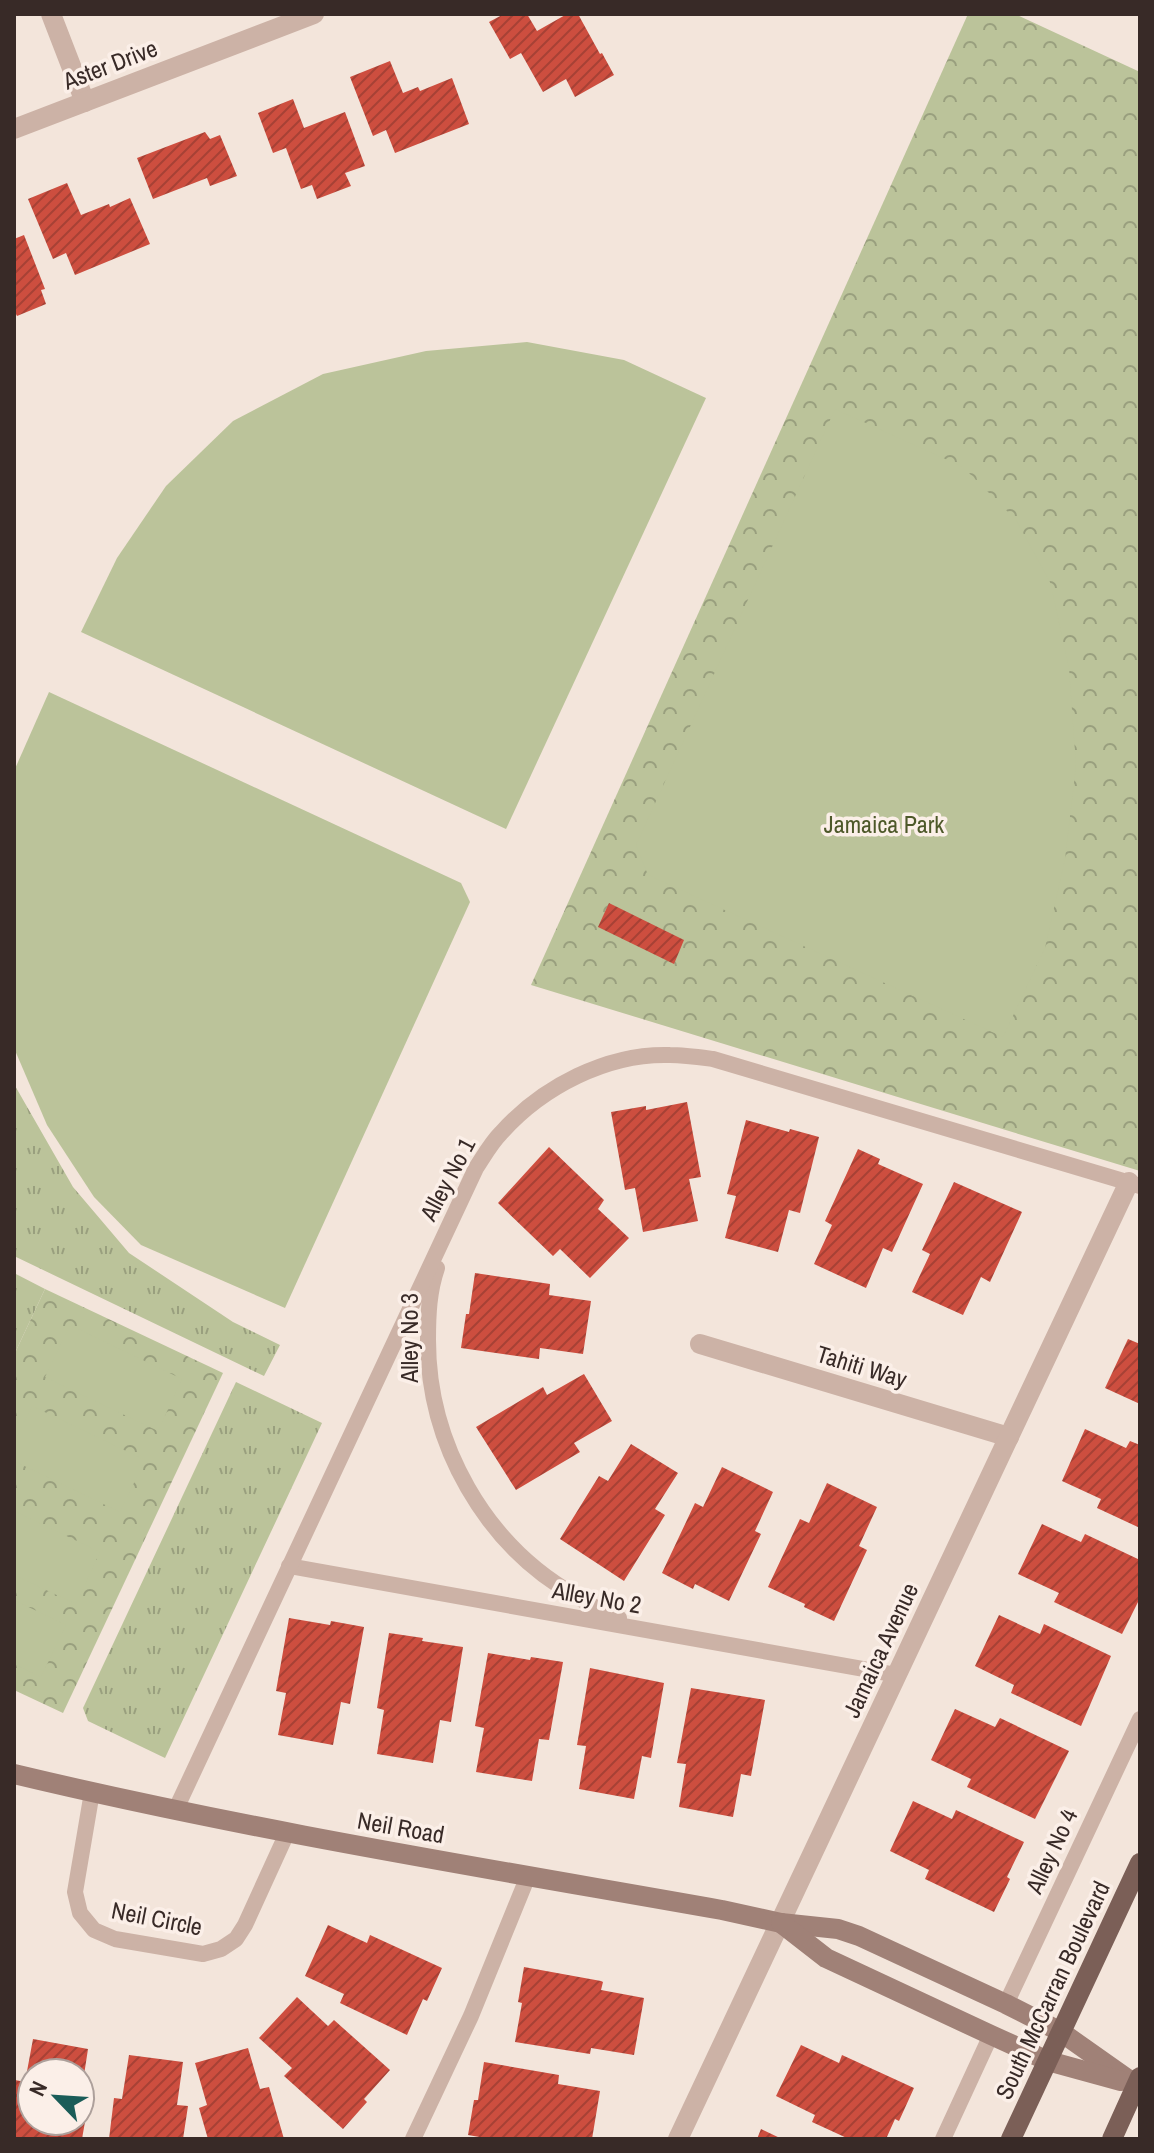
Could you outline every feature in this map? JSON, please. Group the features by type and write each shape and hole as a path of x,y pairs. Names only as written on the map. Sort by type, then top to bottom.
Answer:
{"main road":[{"name":"South McCarran Boulevard","path":"1011,2139 1140,1863"},
{"path":"1112,2139 1139,2083"}],"street":[{"path":"51,14 85,102"},
{"name":"Aster Drive","path":"14,129 314,14"},
{"name":"Jamaica Avenue","path":"678,2139 1009,1437 1134,1184"},
{"name":"Tahiti Way","path":"700,1344 1009,1437"},
{"name":"Neil Road","path":"14,1774 287,1833 781,1923 823,1927 859,1936 1061,2032 1139,2083"},
{"name":"Neil Road","path":"781,1923 826,1958 1048,2061 1139,2083"}],"lane":[{"name":"Alley No 1","path":"175,1811 476,1168 500,1133 535,1100 575,1076 618,1061 667,1055 713,1059 1134,1184"},
{"name":"Alley No 3","path":"454,1213 433,1280 428,1312 428,1367 437,1415 456,1466 479,1507 511,1547 552,1583 608,1615 672,1635"},
{"name":"Alley No 2","path":"289,1566 897,1675"},
{"name":"Alley No 4","path":"1006,2004 1140,1719"},
{"name":"Neil Circle","path":"92,1792 75,1892 80,1913 94,1930 115,1939 203,1954 221,1949 236,1939 245,1925 287,1833"},
{"path":"413,2139 471,2016 528,1876"},
{"path":"943,2139 991,2035"}],"green space":[{"name":"Jamaica Park","path":"968,14 1015,14 1140,72 1140,1171 531,985"},
{"path":"527,342 624,360 706,398 506,829 81,632 117,558 166,486 233,421 323,374 426,351"},
{"path":"835,409 963,467 1016,520 1050,582 1069,668 1076,766 1065,859 1045,948 1003,1037 648,875 636,845"},
{"path":"49,692 461,883 470,902 285,1308 141,1245 94,1197 47,1125 14,1048 14,771"},
{"path":"14,1084 73,1187 129,1253 233,1322 280,1345 264,1376 14,1256"},
{"path":"14,1273 45,1289 14,1355"},
{"path":"45,1289 223,1373 63,1713 14,1690 14,1355"},
{"path":"70,1325 182,1379 158,1431 45,1377"},
{"path":"236,1382 322,1423 165,1758 88,1721 83,1708"},
{"path":"32,1406 145,1460 120,1512 14,1461 14,1443"},
{"path":"14,1511 100,1552 76,1604 14,1575"},
{"path":"14,1600 66,1625 41,1677 14,1664"}],"building":[{"path":"504,14 527,14 537,31 567,14 578,14 614,75 575,97 566,79 543,92 521,53 510,59 489,22"},
{"path":"390,61 403,93 418,87 420,91 452,78 469,124 395,153 386,130 373,136 350,77"},
{"path":"293,99 304,128 345,112 365,166 345,173 351,186 317,199 312,185 301,189 286,148 273,153 258,113"},
{"path":"205,132 210,139 220,135 237,176 210,186 207,178 153,199 137,158"},
{"path":"67,183 81,215 130,198 150,244 75,275 66,253 53,259 28,199"},
{"path":"24,235 45,289 41,290 46,304 17,316 14,310 14,239"},
{"path":"609,903 684,940 674,964 598,927"},
{"path":"687,1102 701,1177 689,1179 698,1221 643,1232 635,1188 625,1190 611,1112 646,1106 646,1110"},
{"path":"746,1120 819,1137 800,1213 789,1210 778,1252 725,1238 736,1196 727,1194"},
{"path":"549,1147 604,1200 598,1209 629,1238 590,1278 560,1249 553,1256 498,1203"},
{"path":"858,1149 880,1159 878,1164 923,1184 892,1252 883,1248 866,1288 814,1264 832,1225 825,1221"},
{"path":"954,1182 1022,1212 990,1282 981,1277 963,1315 912,1292 930,1254 922,1250"},
{"path":"475,1273 550,1284 549,1295 591,1301 583,1354 540,1348 539,1359 461,1348"},
{"path":"1128,1339 1140,1344 1140,1404 1105,1388"},
{"path":"584,1374 612,1421 574,1443 580,1452 516,1490 476,1427 543,1387 547,1395"},
{"path":"1085,1429 1126,1448 1130,1441 1140,1445 1140,1528 1097,1508 1101,1499 1062,1481"},
{"path":"631,1444 678,1473 655,1509 665,1515 624,1581 560,1539 599,1476 608,1481"},
{"path":"722,1467 773,1492 755,1531 761,1534 729,1601 695,1584 693,1589 662,1573 695,1503 703,1507"},
{"path":"827,1483 877,1507 859,1546 867,1550 834,1621 768,1587 800,1519 809,1523"},
{"path":"1042,1524 1081,1542 1085,1534 1140,1560 1140,1598 1122,1634 1054,1602 1059,1593 1018,1574"},
{"path":"999,1615 1040,1634 1044,1624 1111,1656 1081,1726 1011,1693 1014,1685 975,1666"},
{"path":"289,1618 364,1627 350,1704 341,1702 333,1745 278,1735 286,1693 276,1691"},
{"path":"389,1633 463,1647 451,1722 440,1720 433,1763 377,1754 384,1710 377,1708"},
{"path":"488,1653 563,1662 549,1740 539,1739 532,1781 476,1772 484,1728 475,1726"},
{"path":"590,1668 664,1683 651,1758 642,1756 634,1799 579,1789 586,1746 577,1745"},
{"path":"691,1688 765,1700 751,1776 741,1774 733,1817 679,1807 686,1764 677,1763"},
{"path":"955,1709 995,1727 1000,1718 1069,1751 1035,1819 967,1787 971,1779 931,1760"},
{"path":"913,1801 952,1819 956,1810 1024,1842 994,1912 925,1879 929,1870 890,1851"},
{"path":"328,1925 367,1943 370,1935 442,1968 427,2001 423,1999 407,2035 340,2003 344,1994 305,1976"},
{"path":"524,1967 601,1981 601,1990 644,1998 634,2055 591,2048 590,2054 515,2042"},
{"path":"297,1997 328,2026 334,2020 390,2070 343,2129 284,2076 292,2068 259,2038"},
{"path":"33,2039 88,2049 87,2057 30,2057"},
{"path":"801,2045 839,2063 842,2055 914,2088 899,2121 895,2119 886,2139 849,2139 812,2122 815,2115 776,2096"},
{"path":"248,2048 260,2089 269,2087 284,2139 208,2139 199,2108 207,2105 195,2063"},
{"path":"129,2055 183,2062 177,2105 188,2106 183,2139 109,2139 114,2098 122,2099"},
{"path":"484,2062 559,2075 558,2084 600,2091 592,2139 491,2139 468,2135"},
{"path":"15,2080 16,2137 82,2139 14,2139"},
{"path":"761,2129 782,2139 757,2139"}]}
